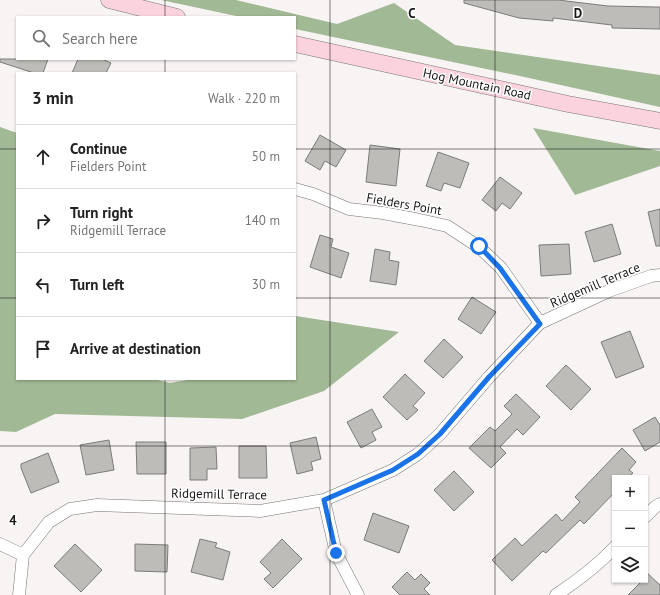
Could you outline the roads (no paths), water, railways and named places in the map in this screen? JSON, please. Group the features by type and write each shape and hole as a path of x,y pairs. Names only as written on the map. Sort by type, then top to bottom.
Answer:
{"street":[{"path":"109,0 173,16"},
{"name":"Hog Mountain Road","path":"296,44 568,104 660,121"},
{"name":"Fielders Point","path":"296,189 313,194 349,210 383,213 447,226 479,246 500,268 540,324"},
{"name":"Ridgemill Terrace","path":"23,555 49,522 70,509 98,504 260,511 324,500 393,470 418,454 440,434 489,377 540,324 609,291 651,276 660,275"},
{"path":"324,500 336,553 358,595"},
{"path":"648,514 660,504"},
{"path":"0,544 23,555 19,595"},
{"path":"556,595 574,583 612,551"}]}
